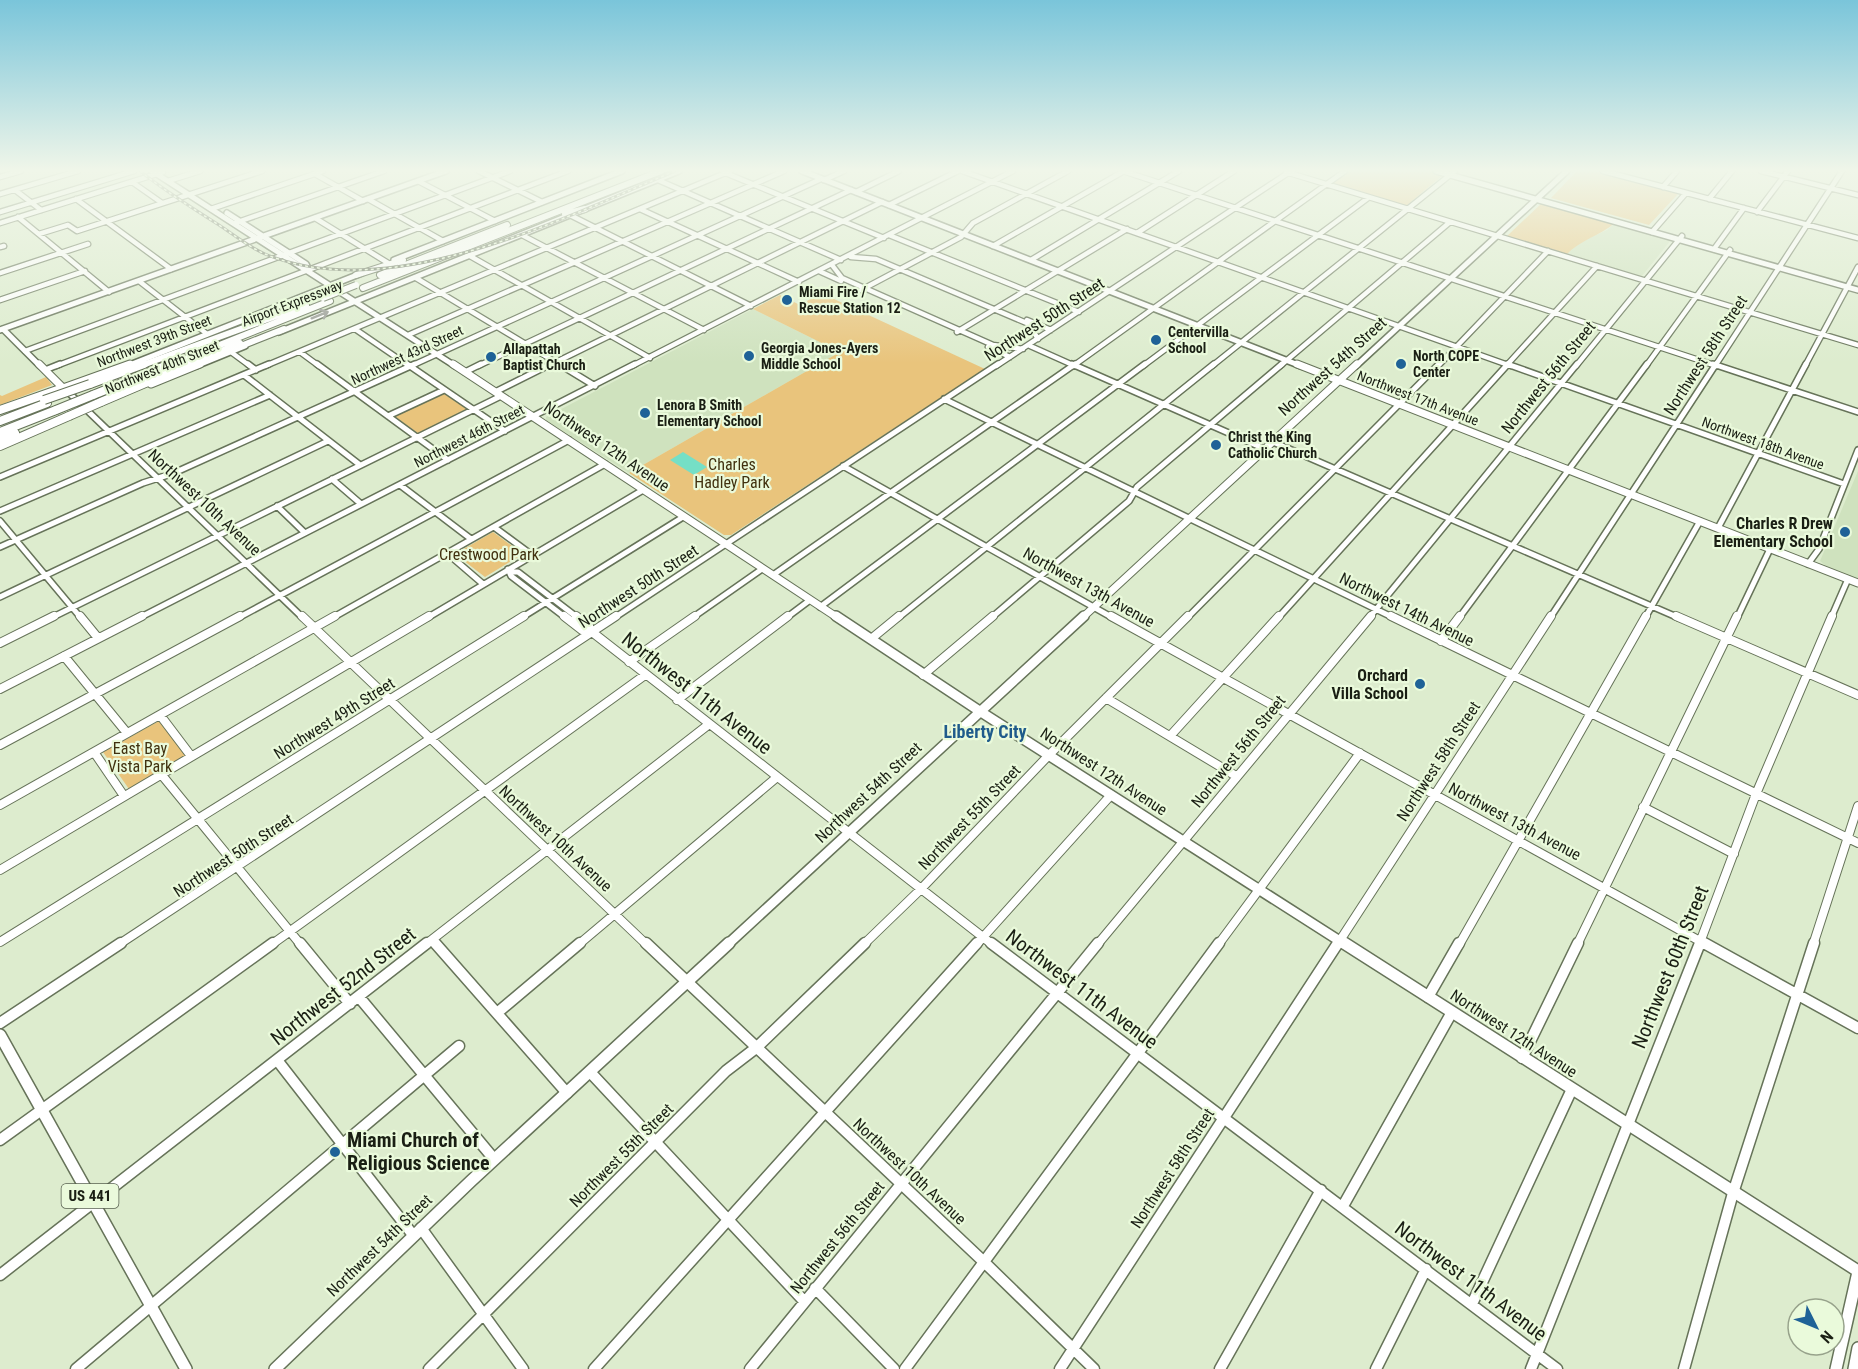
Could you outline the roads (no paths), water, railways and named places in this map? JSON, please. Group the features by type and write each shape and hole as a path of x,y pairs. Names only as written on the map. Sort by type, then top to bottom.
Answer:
{"highway":[{"name":"Airport Expressway","path":"0,428 50,405 94,393 268,327 323,298 482,235"},
{"name":"Airport Expressway","path":"94,393 306,308 330,301 500,235"},
{"path":"356,275 479,236"},
{"path":"0,442 67,414 130,369 306,308"},
{"path":"122,393 292,320 306,308"},
{"path":"0,421 94,393 122,393 284,329"},
{"path":"0,410 63,388"},
{"name":"Airport Expressway","path":"0,432 50,405"},
{"path":"0,415 50,405"}],"main road":[{"name":"Northwest 12th Avenue","path":"250,235 285,254"},
{"name":"Northwest 12th Avenue","path":"260,235 302,269 309,270 357,301 923,675 1858,1271"},
{"path":"1,329 269,235"},
{"name":"Northwest 39th Street","path":"63,388 121,368 461,235"},
{"name":"Northwest 40th Street","path":"87,410 522,235"},
{"name":"Northwest 17th Avenue","path":"966,235 1858,583"},
{"path":"1670,235 1858,288"},
{"name":"Northwest 54th Street","path":"275,1369 417,1231 1400,327 1496,236"},
{"name":"Northwest 10th Avenue","path":"1,329 63,388"},
{"name":"US 441","path":"0,1035 186,1369"},
{"path":"1836,1369 1858,1271"},
{"path":"1854,1369 1858,1348"}],"street":[{"path":"40,235 109,292"},
{"path":"124,235 171,269"},
{"path":"25,351 338,235"},
{"path":"342,235 388,262"},
{"path":"45,370 402,235"},
{"path":"431,235 443,242"},
{"path":"522,235 704,330"},
{"path":"0,477 578,235"},
{"path":"609,235 751,306"},
{"path":"408,335 638,235"},
{"path":"699,235 799,282"},
{"name":"Northwest 43rd Street","path":"0,547 142,483 299,417 699,235"},
{"path":"465,372 755,235"},
{"path":"785,235 841,260"},
{"path":"0,643 474,409 556,362 815,235"},
{"path":"876,235 884,238"},
{"name":"Northwest 46th Street","path":"0,689 889,235"},
{"path":"893,235 1080,311"},
{"path":"865,290 966,235"},
{"path":"993,246 1012,235"},
{"path":"1031,260 1072,235"},
{"path":"959,332 1117,235"},
{"name":"Northwest 18th Avenue","path":"1142,235 1844,484"},
{"name":"Northwest 50th Street","path":"0,1023 1196,235"},
{"path":"772,575 1074,366 1256,235"},
{"path":"820,607 1317,235 1858,412"},
{"path":"871,639 1376,235"},
{"path":"923,675 1129,501 1137,487 1434,235"},
{"path":"1492,235 1858,345"},
{"path":"1715,248 1725,235"},
{"name":"Northwest 58th Street","path":"1060,1369 1801,235"},
{"name":"Northwest 56th Street","path":"750,1369 900,1183 1184,842 1287,713 1376,610 1681,238"},
{"path":"0,273 88,244"},
{"path":"862,249 1031,324 1051,330"},
{"name":"Northwest 55th Street","path":"429,1369 726,1071 756,1048 920,890 1159,643 1400,405 1548,251"},
{"path":"1441,641 1570,471 1729,252"},
{"path":"470,256 650,358"},
{"path":"848,256 878,258"},
{"path":"832,265 837,277"},
{"path":"1171,735 1597,266"},
{"path":"1718,528 1858,267"},
{"path":"0,300 85,271"},
{"path":"819,271 991,346 1010,357"},
{"path":"416,278 595,386"},
{"path":"140,281 207,334"},
{"path":"1031,324 1038,339"},
{"path":"355,329 506,431"},
{"path":"1028,345 1265,449"},
{"path":"991,346 1023,349"},
{"path":"231,352 256,370"},
{"path":"300,352 448,460"},
{"path":"244,375 360,465"},
{"name":"Northwest 10th Avenue","path":"63,388 1094,1369"},
{"path":"388,416 444,390"},
{"path":"0,511 270,395"},
{"name":"Northwest 14th Avenue","path":"944,399 1188,520 1858,843"},
{"path":"0,745 569,440"},
{"path":"0,597 328,441"},
{"path":"1273,442 1858,695"},
{"path":"1808,564 1819,549 1858,450"},
{"path":"0,805 605,464"},
{"name":"Northwest 13th Avenue","path":"843,466 936,520 1858,1028"},
{"path":"332,479 361,504"},
{"path":"400,485 471,539"},
{"path":"0,870 643,490"},
{"path":"277,506 305,533"},
{"name":"Northwest 49th Street","path":"0,942 683,517"},
{"path":"0,521 48,575 98,638"},
{"path":"1428,997 1520,840 1700,521"},
{"path":"494,527 532,555"},
{"path":"1522,1058 1770,549"},
{"path":"447,553 483,584"},
{"path":"629,662 762,568"},
{"name":"Northwest 11th Avenue","path":"510,570 511,576 549,601 582,630 591,632 920,890 1557,1369"},
{"name":"Northwest 60th Street","path":"1530,1369 1701,942 1756,794 1848,579"},
{"path":"677,700 810,600"},
{"path":"64,656 127,733"},
{"path":"0,1140 645,675"},
{"path":"1106,698 1236,776"},
{"path":"160,715 191,756"},
{"name":"Northwest 52nd Street","path":"0,1275 708,725"},
{"path":"94,752 124,796"},
{"path":"905,1369 1360,753"},
{"path":"161,774 350,1004"},
{"path":"497,1013 776,778"},
{"path":"594,1369 985,938 1111,795"},
{"path":"1684,1369 1733,1193 1858,806"},
{"path":"1643,807 1734,854"},
{"path":"432,940 567,1093"},
{"path":"359,997 494,1160"},
{"path":"1343,1206 1452,1012"},
{"path":"76,1369 459,1046"},
{"path":"277,1060 342,1146 417,1231 484,1314 523,1369"},
{"path":"590,1072 729,1218 804,1301"},
{"path":"1472,1304 1572,1089"},
{"path":"1220,1369 1321,1190"},
{"path":"1376,1369 1426,1269"},
{"path":"815,1288 894,1369"}],"water":[{"path":"683,452 707,467 694,475 670,460"}],"railway":[{"path":"234,235 265,254 314,267 365,270 419,263 474,250 519,235"}],"place":[{"name":"Miami Fire / Rescue Station 12","path":"787,300"},
{"name":"Centervilla School","path":"1156,340"},
{"name":"Georgia Jones-Ayers Middle School","path":"749,356"},
{"name":"Allapattah Baptist Church","path":"491,357"},
{"name":"North COPE Center","path":"1401,364"},
{"name":"Lenora B Smith Elementary School","path":"645,413"},
{"name":"Christ the King Catholic Church","path":"1216,445"},
{"name":"Charles R Drew Elementary School","path":"1845,532"},
{"name":"Orchard Villa School","path":"1420,684"},
{"name":"Miami Church of Religious Science","path":"335,1152"}],"district":[{"name":"Liberty City","path":"985,732"}],"park label":[{"name":"Charles Hadley Park","path":"732,473"},
{"name":"Crestwood Park","path":"489,554"},
{"name":"East Bay Vista Park","path":"140,757"}]}
